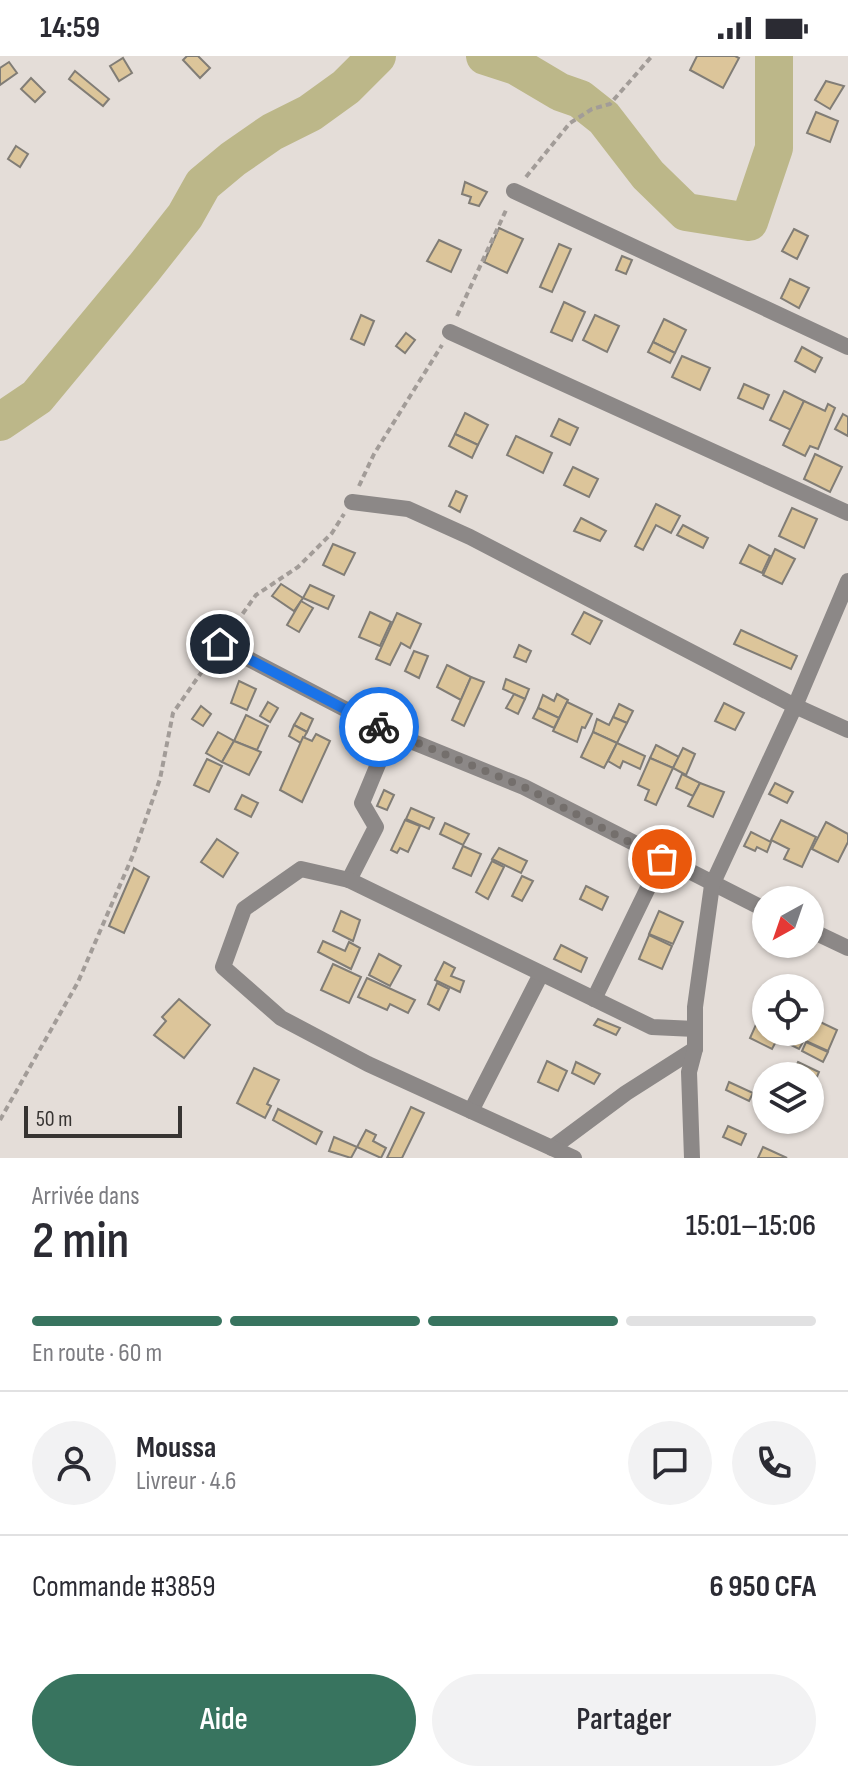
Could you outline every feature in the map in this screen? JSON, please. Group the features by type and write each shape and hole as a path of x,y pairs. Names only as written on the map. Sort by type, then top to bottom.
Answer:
{"street":[{"path":"514,191 848,347"},
{"path":"450,332 848,513"},
{"path":"352,502 408,509 470,537 795,706 848,730"},
{"path":"692,1158 689,1072 695,1049 695,1007 712,885 795,706 848,581"},
{"path":"220,644 391,733 524,787 752,904"},
{"path":"349,880 376,827 362,803 391,733"},
{"path":"594,999 662,859"},
{"path":"574,1158 368,1064 281,1018 223,967 244,909 301,869 349,880 652,1027 695,1029"},
{"path":"824,937 848,948"},
{"path":"471,1111 541,974"},
{"path":"552,1148 626,1093 695,1049"}],"path":[{"path":"0,1120 78,982 121,883 160,779 173,713 256,595 298,567 332,533 352,502 374,454 450,332 514,191 570,123 592,109 610,104 652,56"}],"building":[{"path":"187,56 198,56 210,68 200,78 183,60"},
{"path":"697,56 739,58 723,88 690,70"},
{"path":"123,58 132,73 119,81 110,66"},
{"path":"9,62 17,73 0,85 0,68"},
{"path":"75,71 109,99 103,106 69,79"},
{"path":"31,78 45,92 35,102 21,89"},
{"path":"826,81 844,86 830,109 815,100"},
{"path":"816,112 838,121 830,142 807,133"},
{"path":"16,146 28,154 20,167 8,159"},
{"path":"465,182 487,192 479,206 469,203 471,197 462,194"},
{"path":"499,228 523,239 507,273 484,262"},
{"path":"794,229 808,236 797,259 782,251"},
{"path":"439,240 461,250 451,272 427,261"},
{"path":"559,244 571,249 552,292 540,287"},
{"path":"622,256 632,260 626,274 616,270"},
{"path":"790,279 809,288 799,308 781,298"},
{"path":"564,302 585,312 572,341 551,332"},
{"path":"361,315 374,321 364,345 351,339"},
{"path":"595,315 619,326 607,352 583,340"},
{"path":"664,319 686,330 675,353 653,342"},
{"path":"406,333 415,340 405,353 396,346"},
{"path":"653,342 675,353 670,363 648,352"},
{"path":"802,347 822,358 815,372 795,361"},
{"path":"682,356 710,368 700,390 672,377"},
{"path":"744,384 769,395 763,409 738,398"},
{"path":"784,391 804,401 791,430 770,420"},
{"path":"804,401 825,411 828,404 835,408 818,449 810,446 805,456 783,445"},
{"path":"465,413 488,425 478,445 455,434"},
{"path":"843,414 848,417 848,436 835,429"},
{"path":"559,419 578,428 570,445 551,436"},
{"path":"455,434 478,445 472,458 449,446"},
{"path":"516,436 552,453 543,473 507,455"},
{"path":"815,454 842,467 830,492 804,479"},
{"path":"573,467 598,479 589,497 564,485"},
{"path":"456,491 467,496 460,512 449,506"},
{"path":"656,504 680,516 671,533 656,525 643,550 635,546"},
{"path":"792,508 817,519 804,548 779,536"},
{"path":"581,518 606,531 600,541 574,531"},
{"path":"683,525 708,538 703,548 677,535"},
{"path":"333,544 355,553 344,575 323,565"},
{"path":"749,545 770,556 762,573 740,563"},
{"path":"775,549 795,559 782,584 763,575"},
{"path":"281,584 303,598 294,611 272,596"},
{"path":"310,585 334,596 328,609 303,598"},
{"path":"301,601 313,608 299,632 287,625"},
{"path":"370,612 391,622 380,646 359,637"},
{"path":"584,612 602,621 590,644 572,634"},
{"path":"397,613 421,624 410,648 401,643 390,665 376,659"},
{"path":"741,630 797,656 791,669 734,644"},
{"path":"519,645 531,651 526,662 514,657"},
{"path":"414,651 428,656 419,678 405,671"},
{"path":"447,665 471,677 461,700 437,687"},
{"path":"471,677 484,682 464,726 452,720"},
{"path":"506,679 529,689 525,699 503,689"},
{"path":"239,681 256,689 247,710 231,703"},
{"path":"514,694 525,699 518,714 506,708"},
{"path":"557,694 568,700 559,718 538,708 543,695 554,701"},
{"path":"268,702 278,708 270,722 260,716"},
{"path":"567,702 592,714 585,728 582,727 577,742 553,731"},
{"path":"724,703 744,713 735,730 715,721"},
{"path":"619,704 633,711 627,723 613,717"},
{"path":"201,706 211,714 203,726 192,719"},
{"path":"538,708 559,718 554,728 533,718"},
{"path":"301,713 313,719 307,732 294,725"},
{"path":"246,715 268,726 257,750 234,741"},
{"path":"613,717 627,723 617,743 593,732 597,719 609,725"},
{"path":"294,725 307,732 301,743 289,736"},
{"path":"218,732 234,741 222,762 206,753"},
{"path":"593,732 617,743 604,768 581,757"},
{"path":"316,734 330,741 302,802 280,790 303,737 312,741"},
{"path":"234,741 261,752 249,775 222,762"},
{"path":"617,743 645,756 640,769 623,761 620,768 608,761"},
{"path":"656,745 679,757 673,768 650,758"},
{"path":"683,748 695,754 686,775 673,768"},
{"path":"650,758 673,768 656,805 645,800 649,790 638,785"},
{"path":"207,759 222,766 209,792 194,785"},
{"path":"682,774 700,783 693,796 676,788"},
{"path":"700,783 724,792 713,817 688,806"},
{"path":"775,783 793,792 787,803 769,794"},
{"path":"384,790 394,795 387,810 377,806"},
{"path":"242,795 258,803 251,817 235,809"},
{"path":"411,808 434,818 429,829 406,819"},
{"path":"405,820 420,826 408,852 400,848 397,853 391,850"},
{"path":"781,820 816,837 802,867 784,859 789,849 771,840"},
{"path":"826,822 848,834 848,842 838,862 812,849"},
{"path":"445,823 469,834 463,845 440,834"},
{"path":"751,832 771,842 767,852 744,846"},
{"path":"217,839 238,853 223,877 201,862"},
{"path":"463,846 481,854 471,876 453,868"},
{"path":"499,848 527,861 521,873 492,859"},
{"path":"492,861 504,867 488,899 476,892"},
{"path":"134,868 149,877 124,933 109,926"},
{"path":"522,876 533,881 522,901 512,896"},
{"path":"586,886 608,897 602,910 580,899"},
{"path":"341,911 360,920 353,941 333,931"},
{"path":"659,911 683,922 673,944 649,934"},
{"path":"649,935 672,946 662,969 639,959"},
{"path":"323,941 345,951 349,942 360,948 351,969 318,952"},
{"path":"561,945 587,958 581,972 554,959"},
{"path":"379,954 401,966 390,986 369,975"},
{"path":"444,962 455,968 451,976 464,981 460,992 435,980"},
{"path":"333,964 361,977 349,1003 321,990"},
{"path":"367,978 415,1000 408,1013 390,1004 387,1010 358,997"},
{"path":"437,983 449,989 439,1010 428,1004"},
{"path":"179,999 210,1025 184,1058 154,1035 166,1021 162,1017"},
{"path":"598,1019 620,1028 616,1035 594,1025"},
{"path":"824,1024 837,1030 828,1051 817,1046 824,1046"},
{"path":"804,1046 815,1046 828,1052 823,1062 802,1051"},
{"path":"547,1061 567,1071 558,1091 538,1082"},
{"path":"576,1062 600,1074 594,1084 572,1073"},
{"path":"254,1068 279,1080 267,1104 271,1106 265,1118 237,1103"},
{"path":"729,1082 752,1095 749,1101 726,1090"},
{"path":"411,1107 424,1113 402,1158 387,1158"},
{"path":"278,1109 322,1132 316,1144 273,1120"},
{"path":"728,1126 746,1134 741,1145 723,1137"},
{"path":"366,1130 376,1135 373,1141 386,1148 381,1158 357,1147"},
{"path":"334,1137 357,1147 351,1158 329,1151"},
{"path":"763,1147 787,1158 758,1158"}],"waterway":[{"path":"0,422 37,397 185,216 203,184 272,132 310,113 346,87 377,56"},
{"path":"485,56 516,66 560,92 580,99 604,118 648,175 686,212 749,222 774,148 774,56"}],"way so far":[{"path":"379,727 524,787 662,859"}],"route":[{"path":"220,644 379,727"}]}
